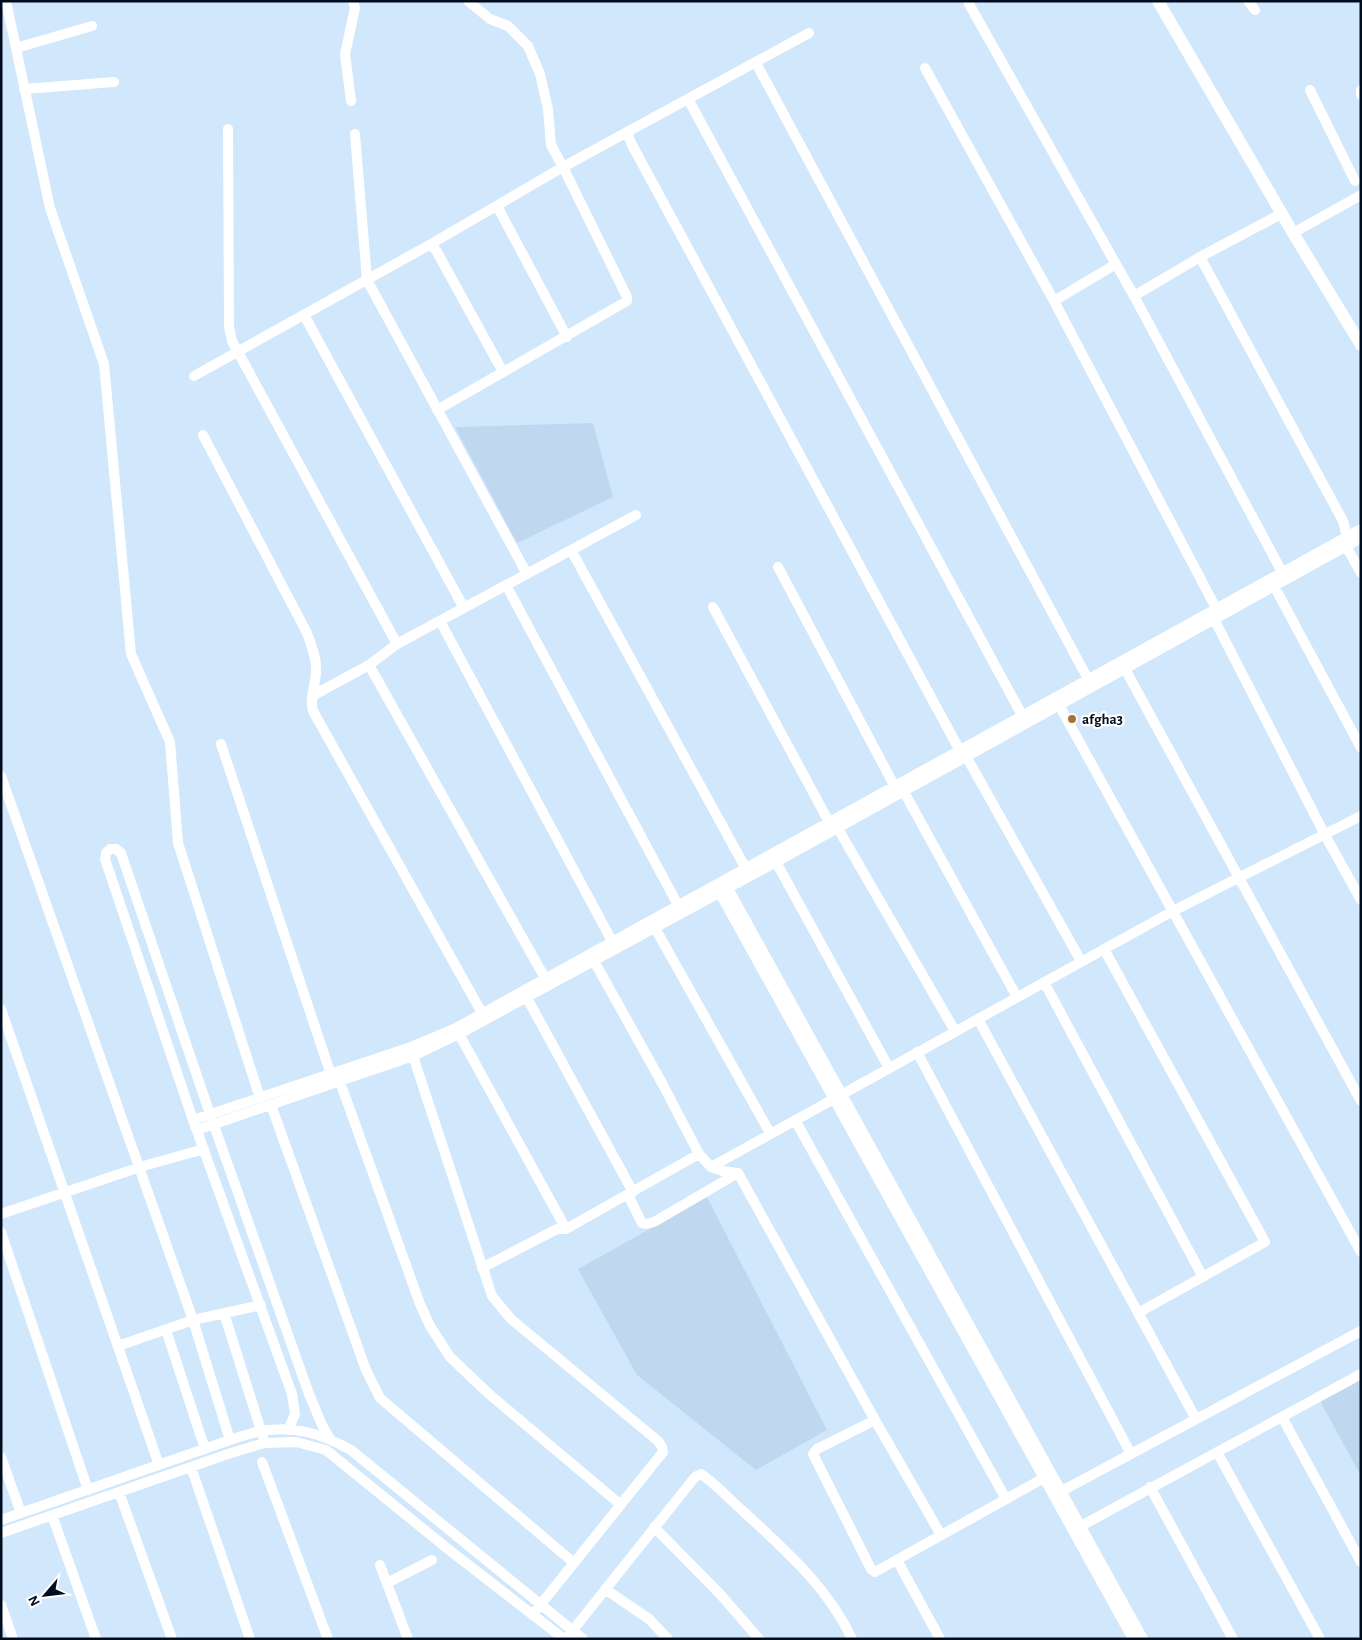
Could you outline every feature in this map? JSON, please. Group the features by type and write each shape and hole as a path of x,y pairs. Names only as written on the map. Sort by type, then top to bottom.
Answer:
{"main road":[{"path":"1158,1 1292,233 1361,346"}],"street":[{"path":"6,1 50,208 104,364 131,654 170,742 178,843 260,1098"},
{"path":"351,101 345,54 355,8 353,1"},
{"path":"437,410 627,301 627,297 551,145 546,100 540,74 528,46 508,26 490,19 468,1"},
{"path":"1248,1 1255,10"},
{"path":"969,4 1134,296 1282,572"},
{"path":"16,48 92,26"},
{"path":"194,376 367,280 563,167 809,33"},
{"path":"756,62 1088,679"},
{"path":"925,68 1054,301 1216,608"},
{"path":"24,89 114,82"},
{"path":"1292,233 1361,193 1358,179 1310,90"},
{"path":"1361,90 1361,95"},
{"path":"688,99 1022,714"},
{"path":"228,129 228,328 232,341 397,644"},
{"path":"627,132 636,152 962,753 1082,961"},
{"path":"355,134 367,280 527,574"},
{"path":"497,206 567,337"},
{"path":"1134,296 1200,257 1281,214"},
{"path":"430,244 503,372"},
{"path":"1200,257 1344,521 1347,541 1361,573"},
{"path":"1054,301 1116,264"},
{"path":"304,315 464,608"},
{"path":"203,435 307,633 316,661 311,704 313,711 482,1013"},
{"path":"312,696 369,665 397,644 636,515"},
{"path":"962,753 1022,714 1088,679 1214,620 1347,541 1361,529"},
{"path":"193,1120 459,1034 655,928 722,886 745,867 833,824 962,753 1059,705 1125,669 1153,648 1216,608 1282,572 1347,541 1361,538"},
{"path":"571,550 745,867"},
{"path":"778,566 899,788 1017,997"},
{"path":"506,585 678,905"},
{"path":"1274,586 1361,748"},
{"path":"713,607 833,824 955,1031"},
{"path":"1214,620 1325,835 1361,900"},
{"path":"440,621 612,941"},
{"path":"369,665 545,978"},
{"path":"1125,669 1361,1101"},
{"path":"1059,705 1361,1252"},
{"path":"221,744 331,1075"},
{"path":"1,776 193,1320 230,1440"},
{"path":"711,1167 1173,911 1361,816"},
{"path":"197,1130 413,1056 425,1046 482,1013 678,905 776,862 833,824"},
{"path":"288,1430 295,1414 292,1394 262,1306 193,1120 105,859 106,853 110,849 116,849 121,853 210,1114 309,1394 322,1425 330,1438"},
{"path":"776,862 889,1068"},
{"path":"722,886 1057,1493 1133,1639"},
{"path":"655,928 770,1133"},
{"path":"1104,949 1265,1242 1138,1313"},
{"path":"594,961 699,1154 711,1167 738,1174 941,1535"},
{"path":"1044,982 1203,1277"},
{"path":"527,998 630,1194 642,1222 646,1224 738,1174"},
{"path":"1,1009 159,1465"},
{"path":"978,1019 1196,1419"},
{"path":"459,1034 566,1229"},
{"path":"917,1052 1130,1454"},
{"path":"413,1056 492,1296 510,1319 658,1441 662,1447 663,1452 533,1614"},
{"path":"340,1082 420,1304 430,1326 450,1357 489,1394 620,1505"},
{"path":"838,1096 1044,1478 1081,1526 1143,1639"},
{"path":"271,1105 366,1370 380,1398 574,1563"},
{"path":"794,1120 1006,1499"},
{"path":"1,1214 204,1149"},
{"path":"482,1268 557,1230 566,1229 699,1154"},
{"path":"1,1232 88,1490"},
{"path":"118,1346 193,1320 262,1306"},
{"path":"224,1313 264,1443"},
{"path":"166,1330 206,1449"},
{"path":"1057,1493 1361,1330"},
{"path":"1081,1526 1361,1374"},
{"path":"1282,1417 1361,1562"},
{"path":"875,1420 817,1449 813,1454 871,1569 875,1572 1044,1478"},
{"path":"1,1520 230,1440 261,1431 298,1429 330,1438 351,1450 541,1604 568,1636"},
{"path":"1,1533 264,1443 296,1442 326,1450 448,1549 533,1614 568,1636 584,1639"},
{"path":"1217,1452 1320,1639"},
{"path":"1,1457 21,1513"},
{"path":"262,1462 328,1639"},
{"path":"191,1467 250,1639"},
{"path":"568,1636 695,1476 701,1474 790,1554 826,1595 852,1639"},
{"path":"1150,1487 1233,1639"},
{"path":"119,1492 172,1639"},
{"path":"52,1515 96,1639"},
{"path":"654,1527 720,1594 759,1639"},
{"path":"387,1583 432,1560"},
{"path":"897,1560 940,1639"},
{"path":"380,1565 408,1639"},
{"path":"605,1590 649,1619 668,1639"},
{"path":"1,1605 13,1639"}],"shaded area":[{"path":"593,423 613,497 517,543 455,427"},
{"path":"707,1197 827,1430 756,1470 637,1375 578,1269"},
{"path":"1361,1379 1361,1476 1320,1401"}],"place":[{"name":"afgha3","path":"1072,719"}]}
